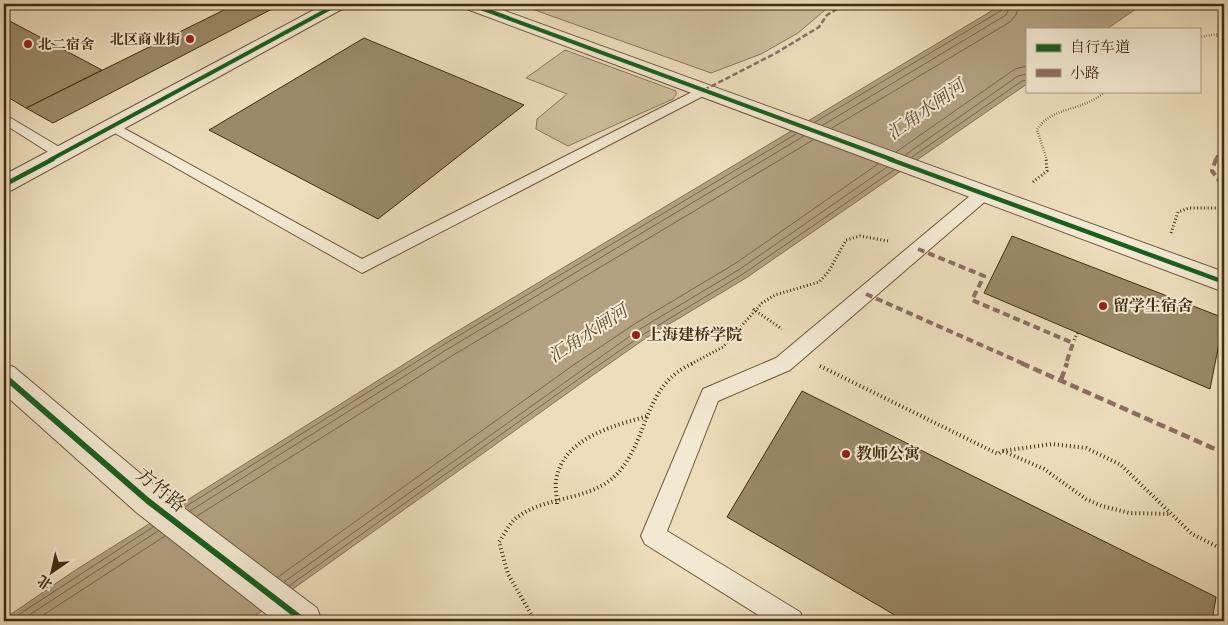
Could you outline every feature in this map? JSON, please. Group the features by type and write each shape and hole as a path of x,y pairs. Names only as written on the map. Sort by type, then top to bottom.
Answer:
{"street":[{"path":"4,185 338,4"},
{"path":"470,4 1224,282"},
{"name":"方竹路","path":"4,376 148,501 304,621"}],"lane":[{"path":"111,127 362,267 704,90"},
{"path":"4,118 61,154"},
{"path":"792,621 653,536 710,395 783,364 983,194"}],"path":[{"path":"1200,37 1224,33"},
{"path":"1216,35 1224,41"},
{"path":"1006,202 1047,171 1048,164 1037,130 1044,120 1053,114 1091,104 1105,92"},
{"path":"1163,260 1178,212 1190,208 1224,208"},
{"path":"535,621 508,574 499,542 515,519 586,494 609,482 628,456 662,384 673,371 709,356 723,347 753,309 770,297 810,287 821,280 835,262 838,250 843,242 850,237 863,237"},
{"path":"753,309 781,328"},
{"path":"1074,340 1078,332"},
{"path":"795,354 998,454 1002,451 1052,444 1086,448 1121,464 1192,534 1224,550"},
{"path":"557,504 556,480 564,460 586,438 648,416"},
{"path":"1002,451 1044,470 1086,499 1102,506 1130,513 1172,514"}],"shaded area":[{"path":"518,4 832,4 798,33 761,54 711,73"},
{"path":"565,50 676,91 676,95 673,99 568,146 536,129 537,119 567,94 526,78"}],"water":[{"name":"汇角水闸河","path":"1003,4 1143,4 1108,28 1026,28 1026,85 746,278 646,338 248,621 4,621 4,619 74,571 441,341"}],"building":[{"name":"北区商业街","path":"236,4 265,4 274,8 53,123 26,108"},
{"name":"北二宿舍","path":"4,18 102,70 26,108 4,95"},
{"path":"364,38 524,105 378,219 209,130"},
{"name":"留学生宿舍","path":"1012,236 1224,318 1210,389 984,293"},
{"name":"教师公寓","path":"802,391 1216,597 1212,621 905,621 727,517"}],"marked path":[{"path":"704,90 776,53 819,27 827,15 842,6 852,4"},
{"path":"1224,144 1212,167 1214,176 1224,187"},
{"path":"918,249 984,276 972,300 1073,343 1061,380"},
{"path":"866,294 1224,453"}],"cycle path":[{"path":"4,185 338,4"},
{"path":"470,4 1224,282"},
{"path":"4,376 148,501 304,621"}],"place":[{"name":"北区商业街","path":"190,39"},
{"name":"北二宿舍","path":"28,44"},
{"name":"留学生宿舍","path":"1103,306"},
{"name":"上海建桥学院","path":"636,335"},
{"name":"教师公寓","path":"846,454"}]}
